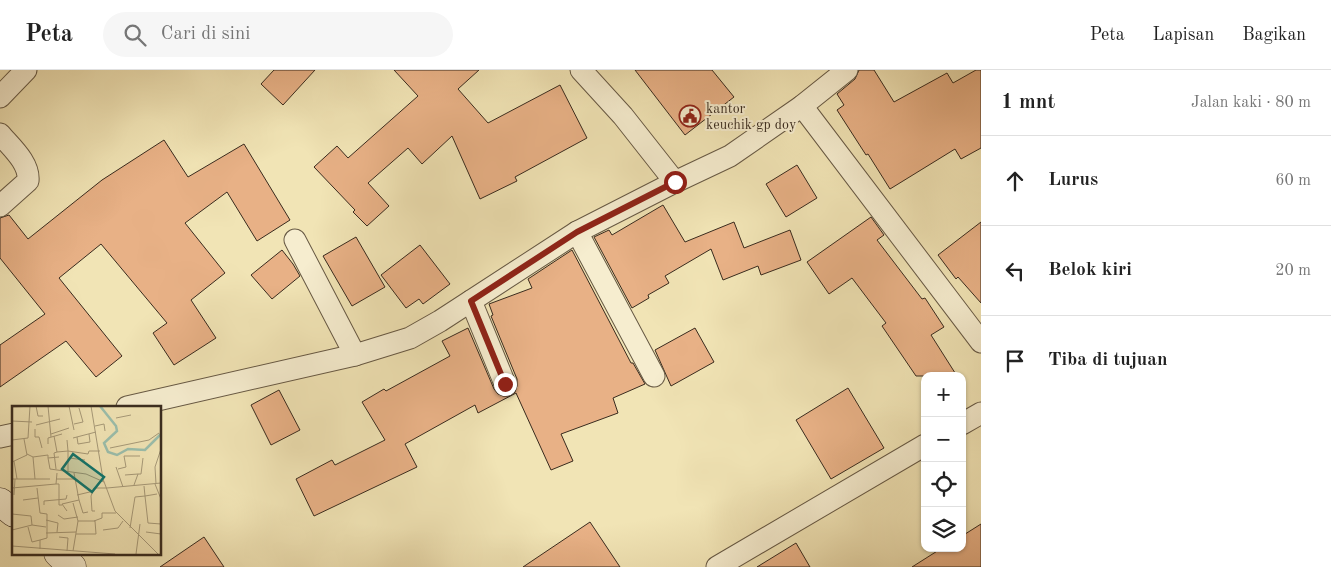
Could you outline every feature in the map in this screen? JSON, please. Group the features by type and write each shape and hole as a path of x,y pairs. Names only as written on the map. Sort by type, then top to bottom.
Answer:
{"street":[{"path":"0,97 26,70"},
{"path":"581,70 623,116 675,182"},
{"path":"131,406 355,355 410,338 577,232 730,156 802,106 847,70"},
{"path":"802,106 981,342"},
{"path":"0,134 26,166 29,175 28,182 0,206"},
{"path":"577,232 654,376"},
{"path":"295,240 355,355"},
{"path":"471,301 505,384"},
{"path":"966,422 981,413"},
{"path":"717,567 921,448"},
{"path":"0,502 12,511"},
{"path":"59,554 72,567"}],"building":[{"path":"274,70 315,70 283,105 261,84"},
{"path":"394,70 479,70 458,89 488,123 560,85 587,138 515,177 517,181 480,199 452,136 422,164 408,148 368,183 389,206 367,226 353,212 355,210 314,167 337,146 348,158 418,96"},
{"name":"kantor keuchik gp doy","path":"635,70 712,70 734,97 685,135"},
{"path":"859,70 874,70 894,102 947,73 953,83 976,70 981,70 981,148 961,159 955,149 890,189 837,110 844,105 837,94 855,79"},
{"path":"164,140 188,177 244,144 290,220 257,241 227,192 185,223 225,273 191,300 216,338 174,365 153,333 167,323 101,244 59,278 122,356 96,377 66,341 0,387 0,345 45,314 0,258 0,218 9,215 28,239 102,180"},
{"path":"797,165 817,198 786,217 766,184"},
{"path":"663,205 685,242 734,222 744,248 790,230 801,260 761,275 758,266 723,280 711,249 665,276 669,283 648,295 649,298 632,308 594,237 609,230 612,235"},
{"path":"871,217 884,235 877,240 922,299 925,298 944,327 931,335 954,372 921,372 921,376 916,376 882,326 886,323 852,278 829,294 807,262"},
{"path":"981,222 981,303 958,277 956,279 938,255"},
{"path":"356,237 385,287 352,306 323,256"},
{"path":"420,245 450,284 423,304 419,299 406,308 381,275"},
{"path":"282,250 300,276 272,299 251,275"},
{"path":"572,250 631,363 633,363 645,384 613,398 618,413 561,434 573,461 551,470 516,393 478,413 475,405 405,444 417,467 314,516 296,479 332,460 335,465 385,440 362,402 450,356 442,341 468,328 494,389 503,396 509,396 515,392 517,379 491,316 493,315 489,304 532,288 528,279"},
{"path":"695,328 714,362 671,386 655,350"},
{"path":"848,388 884,448 831,479 796,420"},
{"path":"279,390 300,430 271,445 251,405"},
{"path":"590,522 620,567 523,567"},
{"path":"981,524 981,567 912,567 936,552 966,552 966,533"},
{"path":"204,537 224,567 160,567"},
{"path":"796,543 810,567 757,567"}],"place":[{"name":"kantor keuchik gp doy","path":"690,116"}],"route":[{"path":"505,384 471,301 577,232 675,182"}]}
